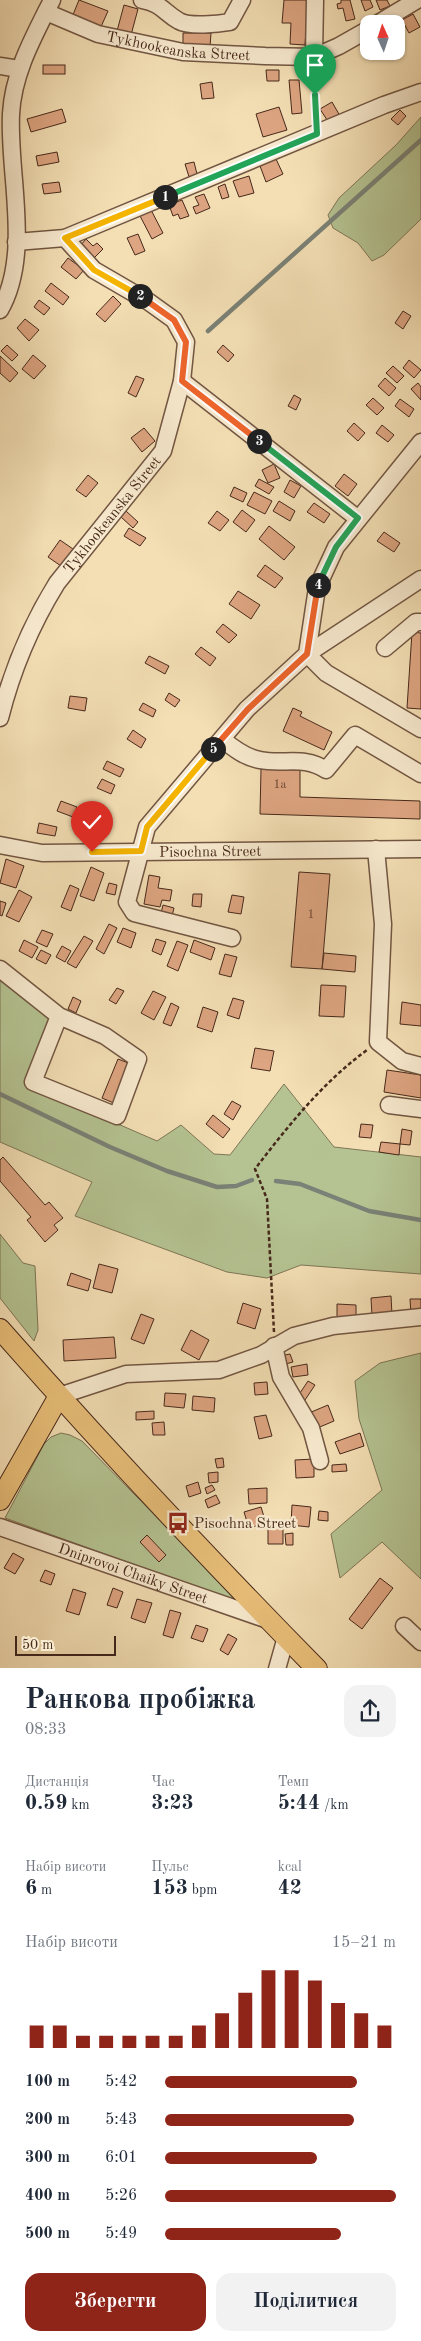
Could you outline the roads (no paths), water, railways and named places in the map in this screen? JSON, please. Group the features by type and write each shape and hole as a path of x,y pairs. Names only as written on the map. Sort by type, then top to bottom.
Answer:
{"main road":[{"path":"0,1328 59,1396 268,1620 317,1668"},
{"path":"0,1500 59,1396"}],"street":[{"path":"152,1 181,22 217,24 230,22 242,0"},
{"path":"314,56 315,0"},
{"path":"392,15 417,0"},
{"path":"0,310 9,291 16,242 11,114 19,69 49,6"},
{"name":"Tykhookeanska Street","path":"49,6 98,34 182,52 314,56 339,46 360,34"},
{"path":"0,66 19,69"},
{"path":"16,242 65,238 421,92"},
{"name":"Tykhookeanska Street","path":"0,718 6,693 20,654 44,604 57,583 163,451 182,381 186,342 174,320 150,302 94,270 65,238"},
{"path":"182,381 358,518"},
{"path":"307,654 317,588 336,547 421,442"},
{"path":"232,938 134,913 127,902 147,827 248,709 307,654 421,579"},
{"path":"384,648 416,622 421,622"},
{"path":"307,654 326,673 421,729"},
{"path":"222,739 239,752 260,760 314,762 326,770 355,734 421,774"},
{"name":"Pisochna Street","path":"0,845 42,853 421,850"},
{"path":"376,849 383,924 378,1042 402,1061 421,1066"},
{"path":"0,970 59,1016 105,1036 138,1059 117,1116 33,1082 59,1016"},
{"path":"388,1105 421,1109"},
{"path":"59,1396 126,1374 220,1370 261,1355 294,1336 333,1326 421,1317"},
{"path":"274,1346 281,1377 311,1428 320,1461"},
{"name":"Dniprovoi Chaiky Street","path":"0,1527 268,1620"},
{"path":"404,1626 421,1642"},
{"path":"277,1668 286,1637"}],"waterway":[{"path":"208,331 421,140"},
{"path":"0,1094 110,1147 167,1171 217,1187 236,1186 252,1180"},
{"path":"276,1181 300,1184 369,1211 421,1220"}],"place":[{"name":"Pisochna Street","path":"178,1523"}]}
